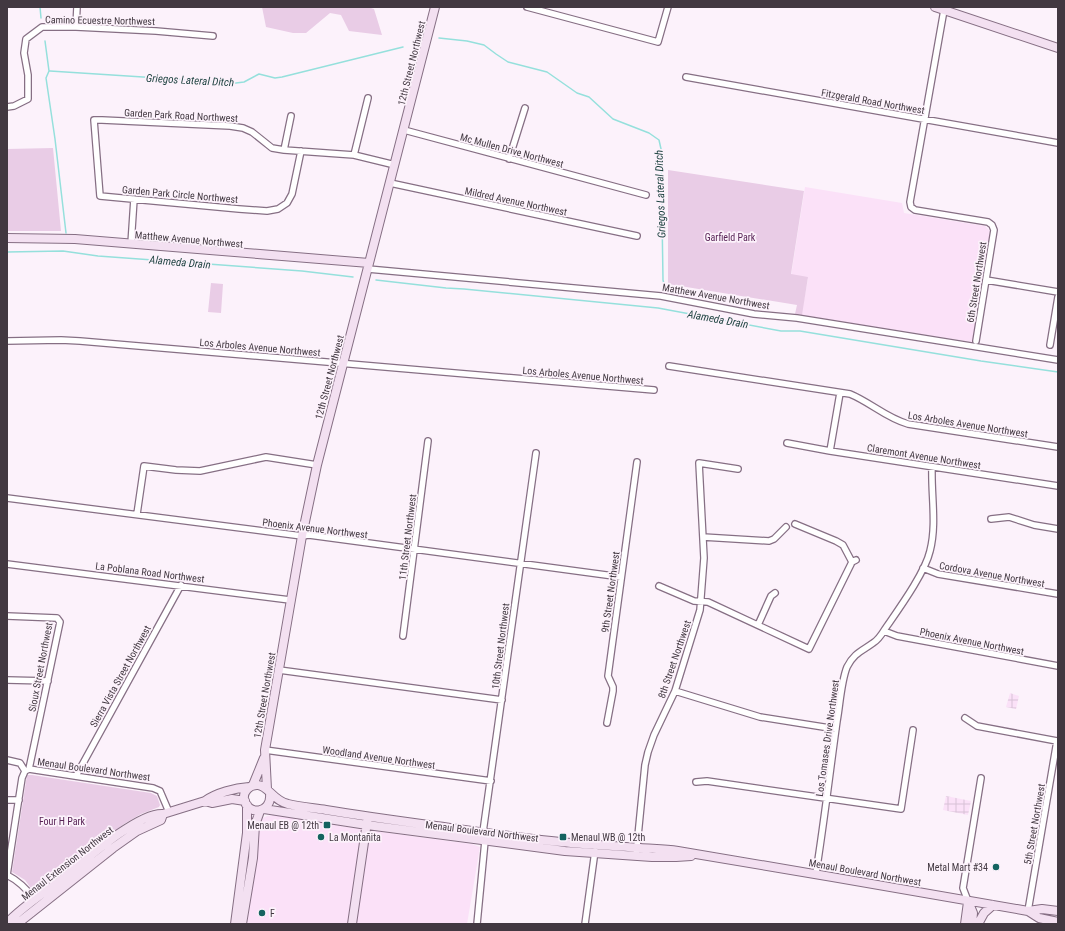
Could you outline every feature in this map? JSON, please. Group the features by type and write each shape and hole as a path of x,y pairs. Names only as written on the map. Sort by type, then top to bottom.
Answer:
{"main road":[{"name":"12th Street Northwest","path":"251,786 265,753 290,600 317,465 435,7"},
{"path":"935,7 1058,48"},
{"name":"Matthew Avenue Northwest","path":"7,238 62,238 369,266"},
{"name":"12th Street Northwest","path":"265,753 268,791"},
{"path":"166,813 240,788 262,785 281,803 367,821 352,924"},
{"path":"236,924 247,833 245,795 251,786"},
{"path":"242,924 253,852 255,825 262,810 270,803 268,791"},
{"path":"205,801 212,803 232,799 246,803 251,809 262,810"},
{"name":"Menaul Boulevard Northwest","path":"262,810 483,832 596,845 637,852"},
{"name":"Menaul Extension Northwest","path":"7,923 107,842 135,824 157,814 166,813"},
{"name":"Menaul Extension Northwest","path":"17,924 113,848 137,831 160,820 166,813"},
{"name":"Menaul Boulevard Northwest","path":"367,821 485,841 595,854 676,850 816,873 1028,911 1042,909 1058,912"},
{"path":"965,924 968,901"},
{"path":"968,901 973,913 972,924"},
{"path":"978,924 984,913 993,905"},
{"name":"Menaul Boulevard Northwest","path":"1028,911 1039,918 1058,922"}],"street":[{"path":"76,27 77,7"},
{"path":"527,7 658,42 668,7"},
{"path":"926,120 944,10"},
{"name":"Camino Ecuestre Northwest","path":"7,107 14,106 28,99 28,75 24,53 26,39 42,27 156,30 213,36"},
{"name":"Fitzgerald Road Northwest","path":"686,76 1058,143"},
{"path":"354,155 368,98"},
{"path":"509,158 525,108"},
{"path":"284,150 291,116"},
{"name":"Garden Park Circle Northwest","path":"102,120 94,120 100,196 267,211 278,209 287,203 292,194 302,151"},
{"name":"Garden Park Road Northwest","path":"102,120 230,126 243,128 252,132 272,148 354,155 395,165"},
{"name":"6th Street Northwest","path":"926,120 911,207 915,210 988,222 992,225 994,230 976,341"},
{"name":"Mc Mullen Drive Northwest","path":"404,130 646,195"},
{"name":"Mildred Avenue Northwest","path":"390,183 637,236"},
{"path":"131,244 134,199"},
{"name":"Matthew Avenue Northwest","path":"369,266 660,296 754,314 797,318 1058,360"},
{"path":"986,280 1058,292"},
{"path":"1050,345 1058,297"},
{"name":"Los Arboles Avenue Northwest","path":"7,341 62,340 654,390"},
{"name":"Los Arboles Avenue Northwest","path":"669,366 850,394 861,398 896,420 908,424 1058,447"},
{"path":"830,451 840,393"},
{"name":"11th Street Northwest","path":"403,636 428,441"},
{"name":"Claremont Avenue Northwest","path":"787,443 1058,486"},
{"name":"10th Street Northwest","path":"477,924 485,841 483,832 536,452"},
{"path":"137,514 144,466 200,471 266,457 317,465"},
{"name":"9th Street Northwest","path":"608,723 613,687 608,676 636,462"},
{"name":"8th Street Northwest","path":"637,852 645,764 648,752 675,691 698,618 701,601 704,558 699,463 738,469"},
{"name":"Los Tomases Drive Northwest","path":"816,873 836,729 847,668 858,652 874,642 884,631 923,568 930,552 932,543 932,467"},
{"name":"Phoenix Avenue Northwest","path":"7,498 302,536 308,535 621,577"},
{"path":"991,519 1009,518 1034,525 1058,529"},
{"path":"659,586 694,601 708,602 809,649 854,561 842,545 836,541 795,524"},
{"path":"703,537 769,541 774,539 786,527"},
{"name":"La Poblana Road Northwest","path":"7,564 290,600"},
{"name":"Cordova Avenue Northwest","path":"923,568 938,574 1058,594"},
{"name":"Sierra Vista Street Northwest","path":"76,776 181,585"},
{"path":"758,625 771,596 775,593"},
{"name":"Sioux Street Northwest","path":"7,616 57,618 60,622 27,770 22,778 7,875"},
{"name":"Phoenix Avenue Northwest","path":"884,631 904,638 1058,666"},
{"path":"279,670 502,700"},
{"path":"7,680 48,680"},
{"path":"675,691 760,717 836,729"},
{"name":"5th Street Northwest","path":"965,718 977,726 1057,740 1028,911"},
{"path":"696,782 707,781 901,809 913,730"},
{"name":"Woodland Avenue Northwest","path":"265,753 490,781"},
{"name":"Menaul Boulevard Northwest","path":"7,760 20,763 27,770 153,788 160,791 166,813"},
{"path":"968,901 962,888 981,778"},
{"path":"7,800 19,800"},
{"path":"585,924 596,845"},
{"path":"7,875 24,886 35,900"}],"shaded area":[{"path":"805,187 902,203 904,213 985,226 990,231 972,342 801,315 808,279 791,276"},
{"path":"1010,693 1019,696 1016,709 1006,707"},
{"path":"946,796 971,801 968,815 943,810"},
{"path":"275,815 359,829 472,844 480,847 467,924 247,924 260,825 263,818"}],"green space":[{"path":"262,7 368,7 374,9 382,35 349,31 341,15 330,13 306,33 293,33 266,27"},
{"path":"53,148 61,231 7,231 7,149"},
{"name":"Garfield Park","path":"668,170 804,191 791,274 808,277 802,315 795,314 797,305 668,284"},
{"path":"211,283 223,284 221,313 208,312"},
{"name":"Four H Park","path":"27,775 151,793 157,796 160,805 159,807 141,814 124,824 36,892 33,891 25,880 12,872"}],"waterway":[{"name":"Griegos Lateral Ditch","path":"40,7 41,18"},
{"name":"Griegos Lateral Ditch","path":"439,38 467,41 484,45 508,62 547,72 577,93 589,97 613,119 649,133 659,140 661,149 663,280 665,288 680,293"},
{"name":"Griegos Lateral Ditch","path":"45,41 49,71 236,83 244,82 259,74 275,78 282,77 403,47"},
{"path":"49,71 46,78 66,233"},
{"name":"Alameda Drain","path":"7,252 63,251 98,256 302,271 353,277"},
{"name":"Alameda Drain","path":"376,280 658,308 781,331 800,331 981,361 1058,372"}],"place":[{"name":"Menaul EB @ 12th","path":"327,825"},
{"name":"La Montañita","path":"321,837"},
{"name":"Menaul WB @ 12th","path":"563,837"},
{"name":"Metal Mart #34","path":"996,867"},
{"name":"F","path":"262,913"}]}
